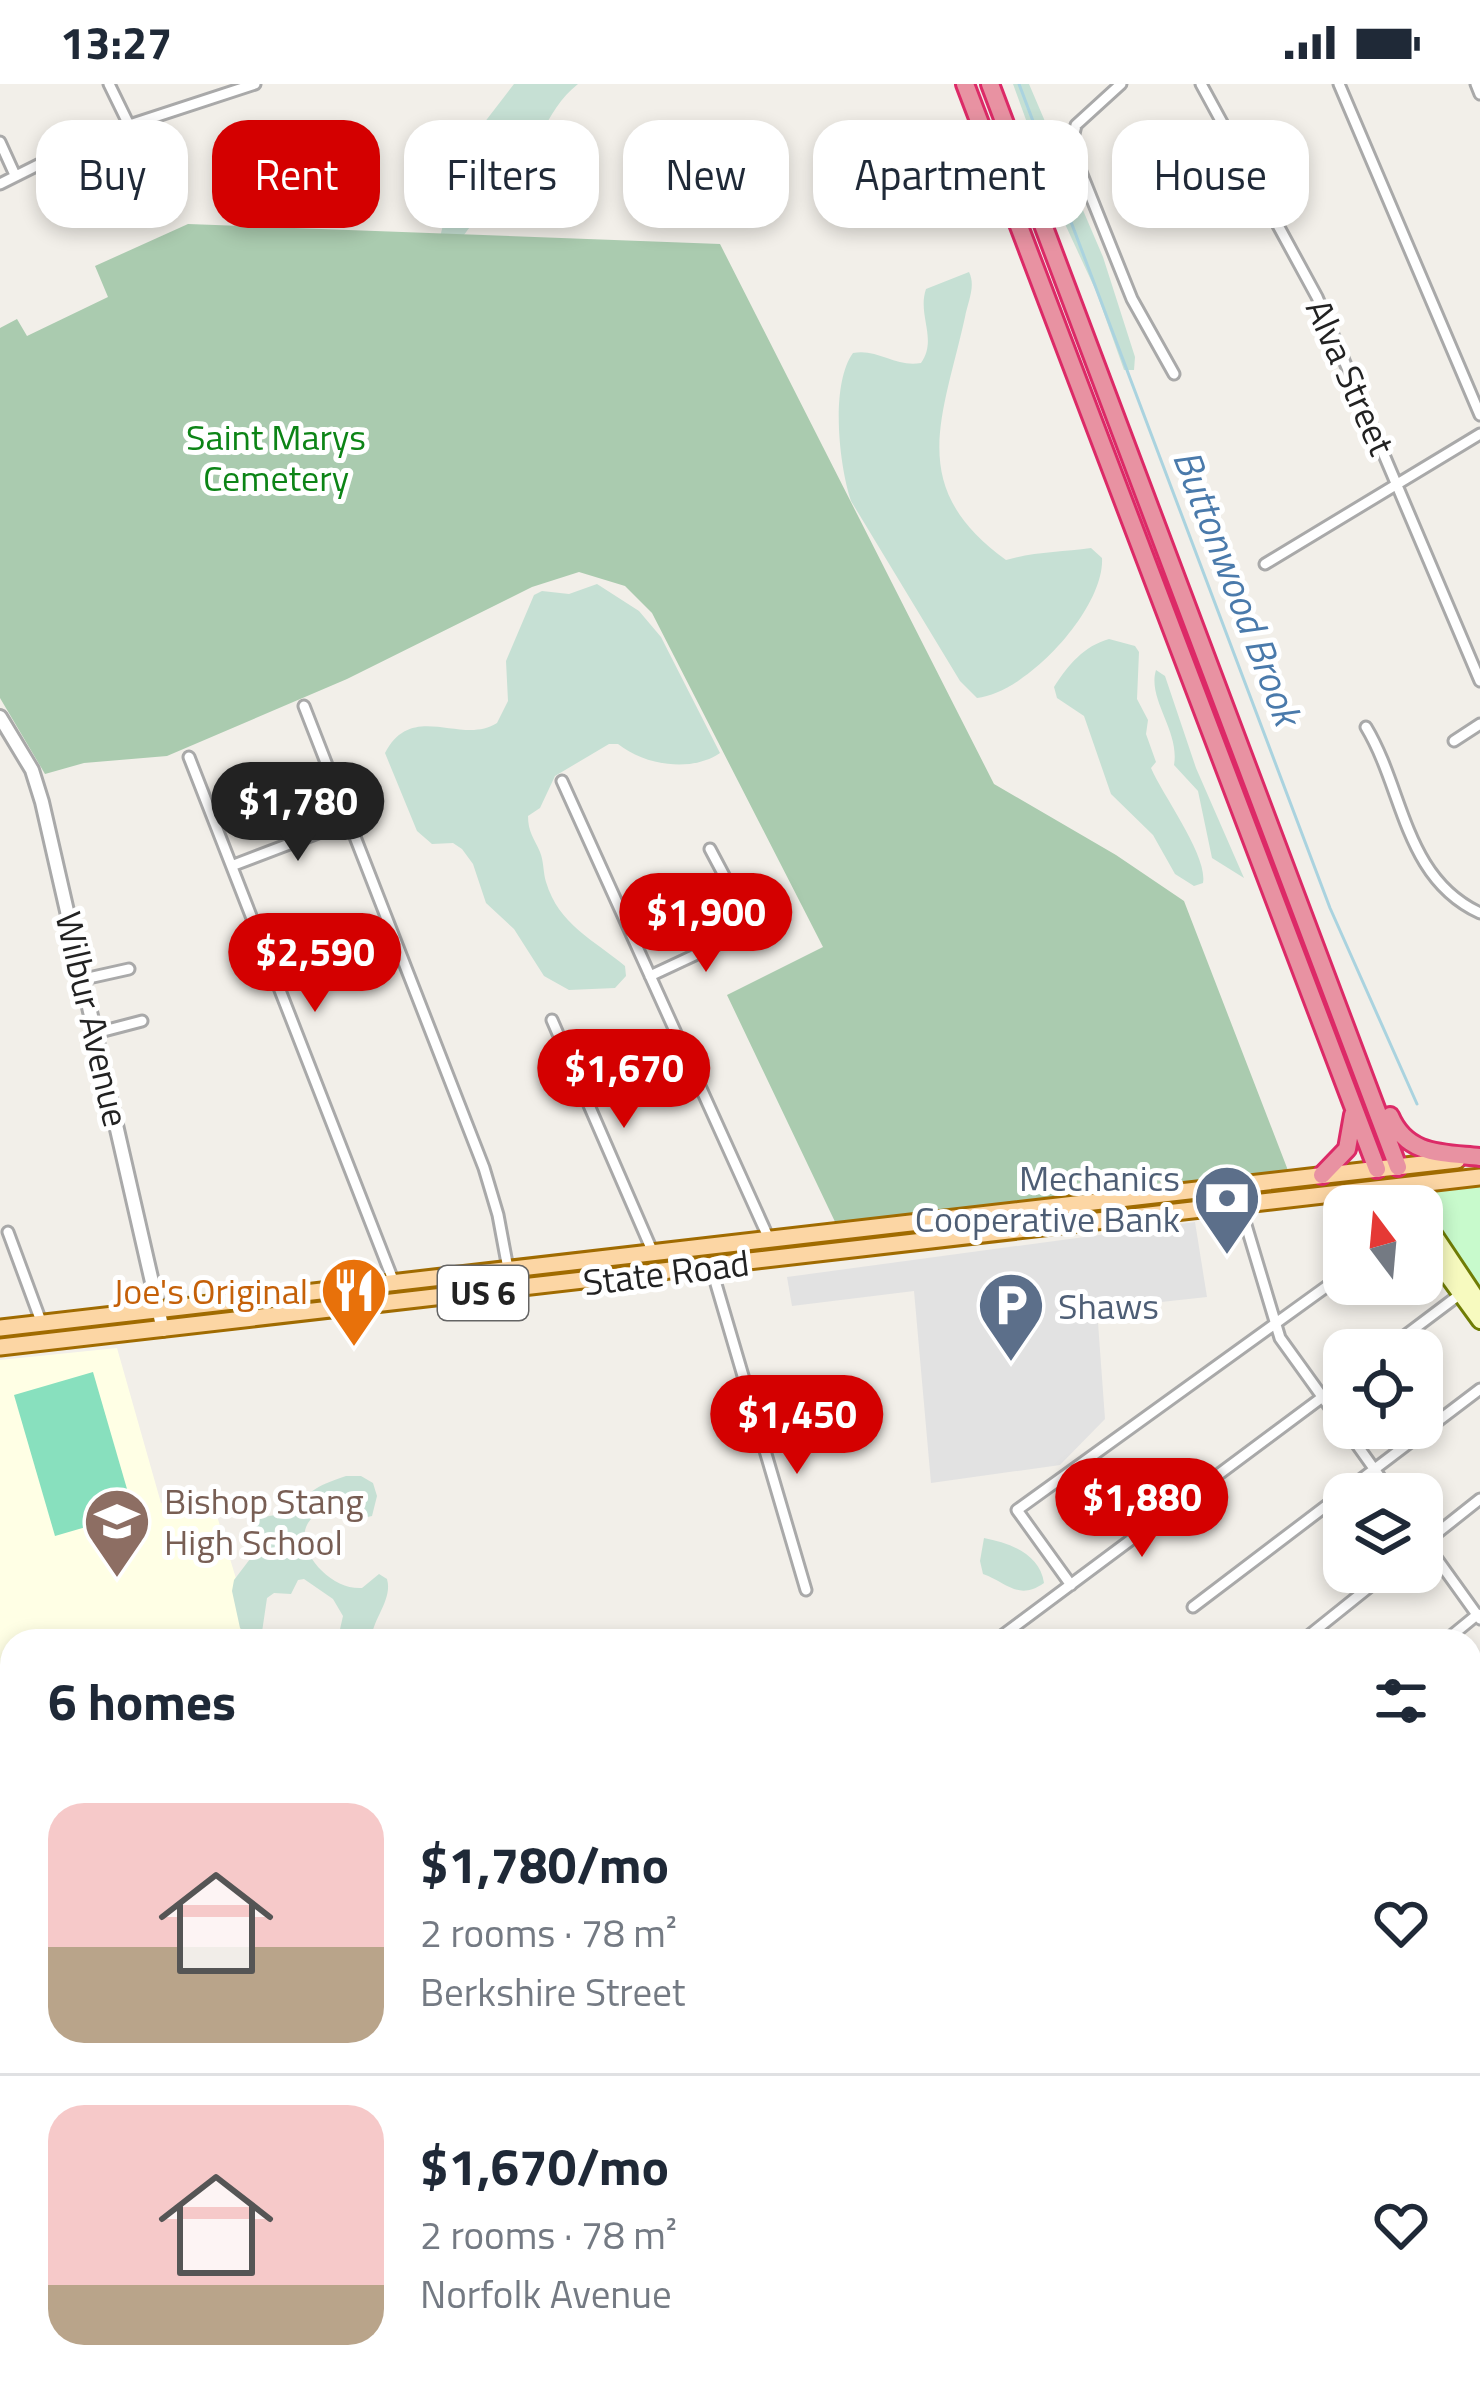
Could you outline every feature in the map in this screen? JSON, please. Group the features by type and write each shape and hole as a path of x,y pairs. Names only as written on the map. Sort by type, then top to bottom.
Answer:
{"highway":[{"path":"965,84 1377,1168"},
{"path":"990,84 1398,1167"},
{"path":"1337,1001 1370,1062 1399,1133 1427,1152 1480,1157"},
{"path":"1322,1175 1345,1154 1353,1114"}],"main road":[{"name":"US 6","path":"1042,1209 1480,1157"},
{"path":"1398,1167 1406,1185"},
{"path":"1377,1168 1386,1185"},
{"name":"US 6","path":"1414,1185 1480,1177"},
{"name":"US 6","path":"1045,1229 1323,1195"},
{"name":"State Road","path":"0,1328 1042,1209"},
{"path":"1042,1209 1045,1229"},
{"name":"State Road","path":"0,1347 1045,1229"},
{"path":"1443,1252 1480,1321"},
{"path":"1443,1264 1480,1303"}],"street":[{"path":"109,84 127,120"},
{"path":"144,120 255,84"},
{"path":"1121,84 1076,124 1071,136 1079,169 1126,285 1174,374"},
{"name":"Alva Street","path":"1201,84 1317,297 1480,681"},
{"path":"1339,84 1480,415"},
{"path":"1476,84 1480,94"},
{"path":"0,142 15,175"},
{"path":"0,184 36,164"},
{"path":"1265,564 1480,434"},
{"path":"304,706 484,1168 512,1290"},
{"name":"Wilbur Avenue","path":"0,717 38,790 163,1330"},
{"path":"1454,741 1480,724"},
{"path":"1366,727 1420,858 1447,891 1480,913"},
{"path":"189,757 395,1285"},
{"path":"562,781 770,1242 774,1260"},
{"path":"234,865 346,822"},
{"path":"650,976 742,933 746,925 710,849"},
{"path":"84,979 129,968"},
{"path":"552,1020 654,1255"},
{"path":"96,1033 142,1021"},
{"path":"1011,1629 1322,1397 1280,1338 1240,1205"},
{"path":"8,1232 42,1324"},
{"path":"711,1267 806,1590"},
{"path":"1071,1585 1017,1510 1323,1289"},
{"path":"1414,1329 1466,1290"},
{"path":"1193,1607 1480,1389"},
{"path":"1359,1449 1377,1473"},
{"path":"1443,1527 1480,1499"},
{"path":"1443,1568 1479,1616"},
{"path":"1317,1629 1362,1593"}],"shaded area":[{"path":"514,84 578,84 549,120 486,120"},
{"path":"1013,84 1029,84 1044,120 1026,120"},
{"path":"1088,222 1135,357 1134,370 1124,370 1067,228 1088,228"},
{"path":"442,228 470,228 464,235 440,237"},
{"path":"969,272 971,294 948,387 939,449 943,478 954,505 974,533 1006,560 1091,548 1102,558 1091,600 1059,645 1018,681 977,698 960,681 851,501 839,426 841,385 853,353 921,363 928,345 926,289"},
{"path":"597,584 639,611 661,637 720,753 695,763 668,764 609,744 555,776 540,808 528,816 546,882 559,909 625,966 626,976 615,988 569,990 544,976 514,929 486,903 473,864 462,849 453,843 432,844 417,831 385,753 409,729 469,730 497,723 508,701 506,661 534,595 542,591 569,594"},
{"path":"1109,639 1135,646 1139,652 1137,699 1148,720 1146,734 1156,762 1151,768 1192,842 1203,883 1194,886 1175,874 1153,835 1111,794 1084,716 1057,698 1054,687 1071,664 1084,651"},
{"path":"1156,670 1165,676 1196,768 1244,878 1212,858 1198,791 1174,765 1175,752 1156,692"},
{"name":"Shaws","path":"1195,1222 1207,1297 1097,1309 1105,1419 1060,1465 931,1483 914,1291 792,1306 787,1277"},
{"name":"Bishop Stang High School","path":"117,1348 161,1503 210,1493 251,1629 0,1629 0,1360"},
{"path":"361,1476 373,1483 377,1496 372,1516 354,1520 335,1507 316,1515 306,1526 305,1540 309,1554 331,1579 362,1588 379,1574 387,1579 387,1594 374,1629 340,1629 343,1616 333,1599 304,1579 298,1580 291,1594 274,1593 267,1598 262,1629 241,1629 232,1591 234,1580 250,1559 249,1527 263,1517 294,1512 304,1498 330,1482"},
{"path":"984,1538 1030,1557 1044,1583 1027,1590 1013,1589 983,1574"}],"green space":[{"name":"Saint Marys Cemetery","path":"188,224 720,244 994,784 1184,901 1289,1173 837,1226 727,995 823,947 652,613 625,586 579,572 532,587 347,679 167,756 84,763 45,774 0,698 0,328 17,319 27,336 108,297 95,266 188,228"},
{"path":"1480,1186 1480,1289 1443,1230 1443,1190"},
{"path":"93,1372 134,1513 55,1536 14,1395"}],"waterway":[{"name":"Buttonwood Brook","path":"1019,84 1330,908 1417,1104"}],"place":[{"name":"Mechanics Cooperative Bank","path":"1227,1257"},
{"name":"Joe's Original","path":"354,1349"},
{"name":"Shaws","path":"1011,1364"},
{"name":"Bishop Stang High School","path":"117,1580"}]}
